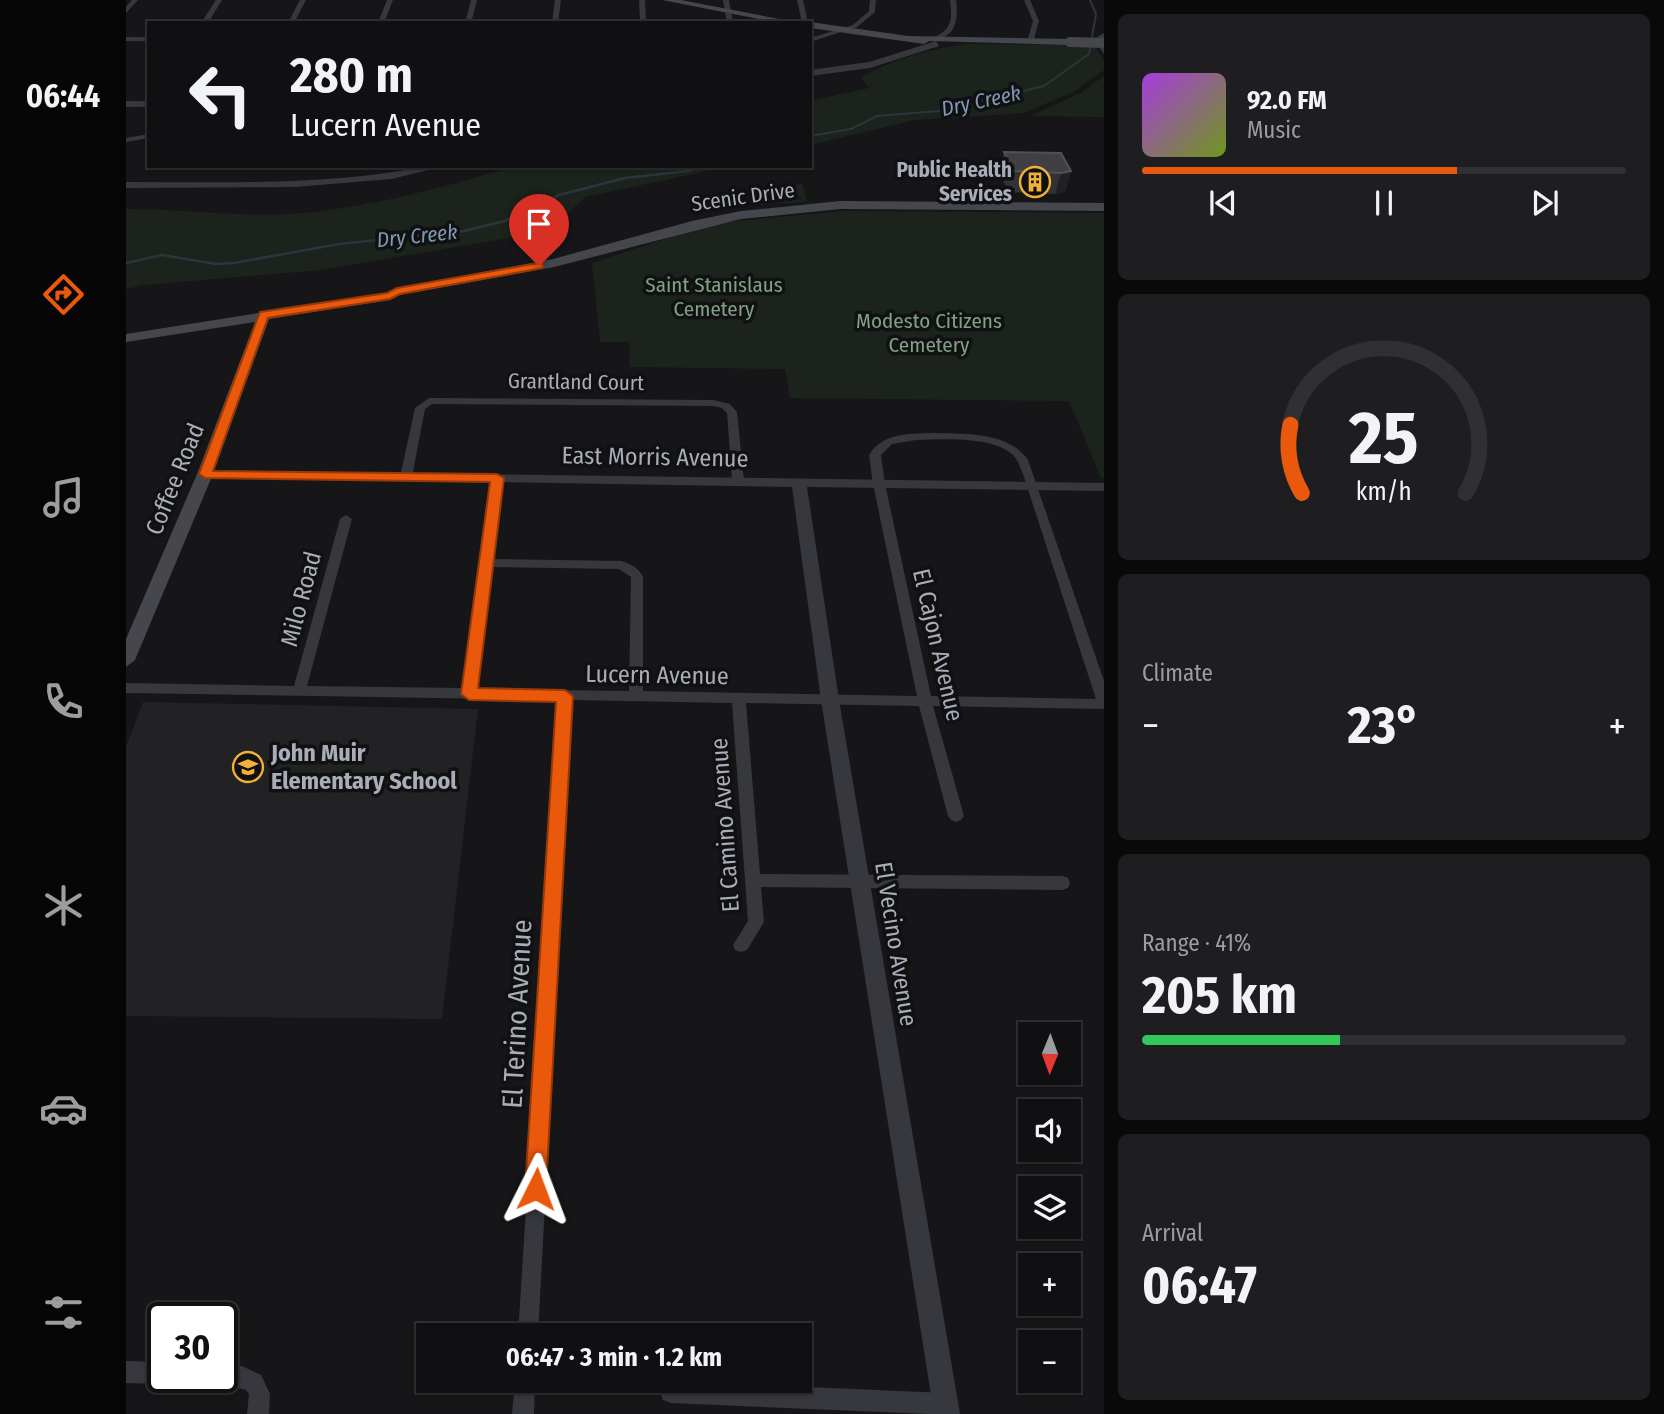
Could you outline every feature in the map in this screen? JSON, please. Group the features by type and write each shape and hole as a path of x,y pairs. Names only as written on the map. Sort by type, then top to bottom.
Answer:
{"main road":[{"path":"666,0 785,21"},
{"path":"812,25 842,32 937,41 1104,43"},
{"name":"Scenic Drive","path":"126,338 377,299 397,292 554,263 696,223 741,215 840,205 1104,207"},
{"name":"Coffee Road","path":"126,660 205,474 264,315"},
{"path":"126,344 225,328 256,338"}],"street":[{"path":"126,11 135,0"},
{"path":"205,21 219,0"},
{"path":"292,21 303,0"},
{"path":"382,21 390,0"},
{"path":"469,21 474,0"},
{"path":"555,21 558,0"},
{"path":"642,0 643,21"},
{"path":"726,0 730,21"},
{"path":"800,0 805,21"},
{"path":"812,40 842,32 870,16 873,0"},
{"path":"812,73 870,65 937,41 955,19 953,0"},
{"path":"1027,0 1035,4 1036,27 1030,42"},
{"path":"1104,35 1097,39 1104,52"},
{"path":"126,39 147,39"},
{"path":"126,104 147,104"},
{"path":"126,140 147,136"},
{"path":"126,185 216,187 309,184 401,175 432,168"},
{"name":"Grantland Court","path":"406,477 420,408 429,401 713,403 726,406 732,412 737,481"},
{"name":"El Cajon Avenue","path":"956,816 925,702 879,484 877,450 887,442 904,438 984,439 1004,444 1022,458 1032,485"},
{"name":"East Morris Avenue","path":"205,474 1104,487"},
{"path":"469,694 497,478"},
{"name":"El Vecino Avenue","path":"799,482 830,700 946,1409"},
{"path":"1032,485 1104,703"},
{"name":"Milo Road","path":"299,691 346,519"},
{"path":"486,563 621,565 631,569 637,576 636,697"},
{"name":"Lucern Avenue","path":"126,688 1104,703"},
{"name":"El Terino Avenue","path":"529,1323 565,696"},
{"name":"El Camino Avenue","path":"739,699 756,922 741,945"},
{"path":"754,880 1062,883"},
{"path":"126,1372 147,1373"},
{"path":"238,1376 245,1376 258,1386 261,1397 258,1414"},
{"path":"523,1414 524,1393"},
{"path":"687,1393 946,1409"}],"shaded area":[{"path":"143,702 478,709 442,1019 126,1016 126,747"}],"green space":[{"path":"968,44 1094,45 1104,61 1104,70 1075,91 1024,113 915,120 812,145 812,101 869,88 861,77 899,60 941,48"},
{"path":"1104,76 1104,117 1031,116 1082,92"},
{"path":"509,168 722,168 585,197 549,231 320,270 144,285 126,289 126,209 302,213 356,206"},
{"path":"802,183 807,202 757,205 757,190 764,188 768,191 777,189 795,200 802,198 788,188"},
{"path":"845,211 1104,213 1104,478 1101,478 1069,401 790,398 785,369 630,367 629,342 600,342 592,263 698,228 736,221"}],"building":[{"path":"1004,152 1061,153 1071,171 1013,171"}],"waterway":[{"name":"Dry Creek","path":"812,136 851,129 877,116 963,109 973,103 1044,86 1089,54 1096,14 1090,0"},
{"name":"Dry Creek","path":"126,263 162,255 216,264 234,263 339,244 464,231 505,221 559,195 625,178 696,168"}],"place":[{"name":"Public Health Services","path":"1035,182"},
{"name":"John Muir Elementary School","path":"248,767"}],"route":[{"path":"536,1189 565,696 469,694 497,478 205,474 264,315 283,315 390,296 397,292 539,266"}],"park label":[{"name":"Saint Stanislaus Cemetery","path":"714,297"},
{"name":"Modesto Citizens Cemetery","path":"929,333"}]}
